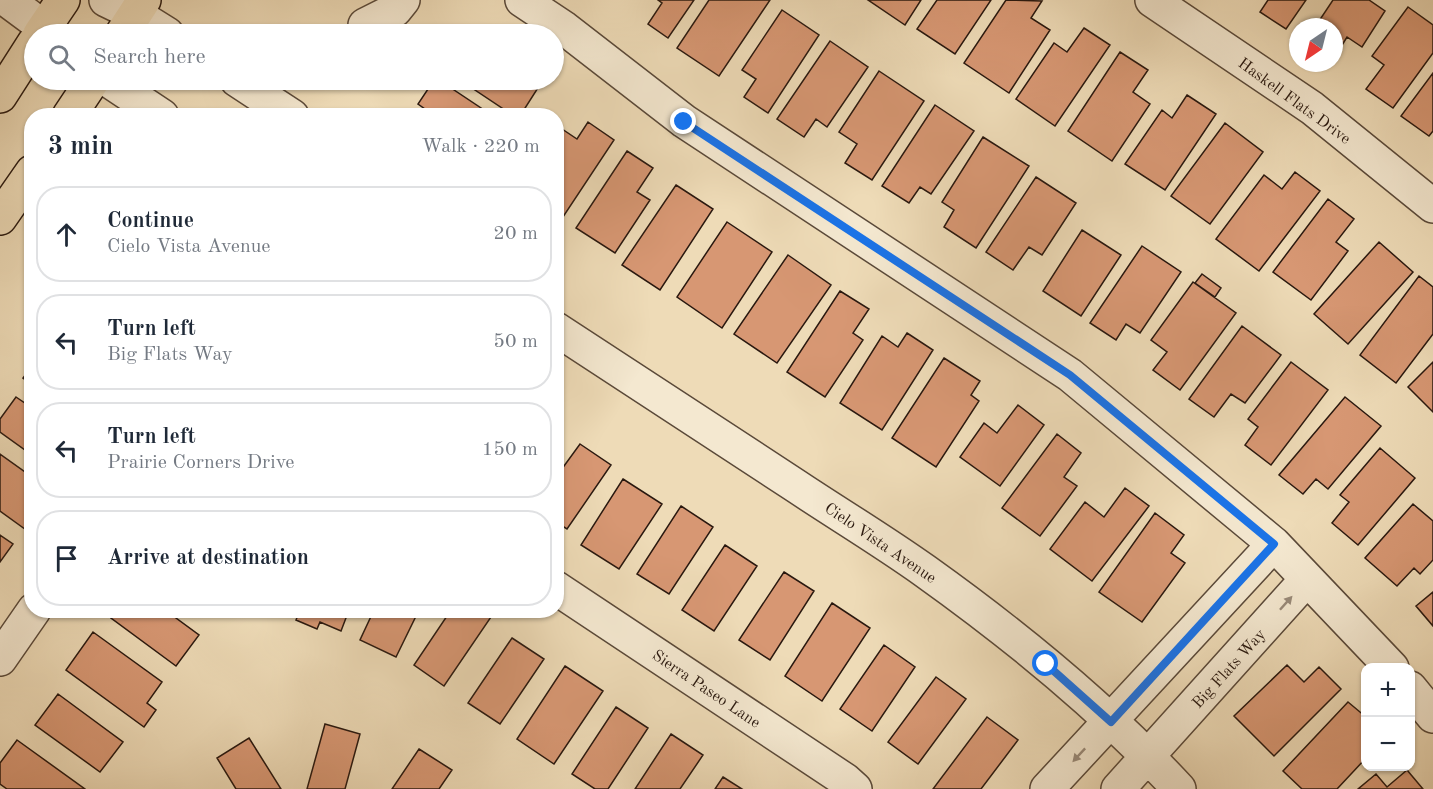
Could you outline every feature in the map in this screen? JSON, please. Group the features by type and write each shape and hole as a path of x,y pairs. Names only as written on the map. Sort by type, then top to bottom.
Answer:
{"main road":[{"path":"49,24 63,0"},
{"path":"0,96 24,62"},
{"path":"74,108 86,90"},
{"path":"0,218 24,183"}],"street":[{"path":"7,0 32,24"},
{"path":"106,0 149,24"},
{"path":"367,24 395,10 403,0"},
{"path":"522,0 558,24"},
{"name":"Haskell Flats Drive","path":"1152,0 1312,108 1433,206"},
{"path":"564,28 684,122 1070,375 1274,544 1387,663"},
{"path":"123,90 150,108"},
{"path":"252,90 280,108"},
{"name":"Cielo Vista Avenue","path":"564,333 923,569 1046,664 1149,756 1179,789"},
{"path":"1047,789 1274,544"},
{"name":"Big Flats Way","path":"1118,789 1307,579"},
{"name":"Sierra Paseo Lane","path":"564,593 845,780 855,789"},
{"path":"0,659 28,618"},
{"path":"1415,694 1433,716"}],"building":[{"path":"658,0 694,0 668,38 648,24 662,3"},
{"path":"709,0 770,0 719,76 677,48"},
{"path":"868,0 921,0 905,25"},
{"path":"937,0 991,0 955,54 917,29"},
{"path":"1006,0 1042,1 1031,18 1050,30 1009,93 964,63"},
{"path":"1268,0 1306,0 1294,18 1289,18 1286,29 1260,12"},
{"path":"1333,0 1369,0 1385,11 1362,47 1347,37 1343,43 1343,18 1321,18"},
{"path":"1408,7 1433,25 1433,53 1393,108 1366,89 1384,65 1372,56"},
{"path":"782,10 819,35 768,113 744,97 756,79 742,70"},
{"path":"1084,28 1110,45 1055,126 1016,99 1054,43 1067,52"},
{"path":"830,41 868,67 827,127 816,119 804,137 777,119"},
{"path":"1120,52 1148,70 1133,92 1150,104 1112,161 1068,131"},
{"path":"879,71 924,101 872,180 845,163 857,144 839,132"},
{"path":"1433,73 1433,131 1429,136 1401,116"},
{"path":"427,90 454,90 481,108 424,108 418,104"},
{"path":"475,90 537,90 525,108 502,108"},
{"path":"1187,95 1216,114 1165,190 1125,164 1162,110 1172,118"},
{"path":"935,105 974,131 931,194 920,187 909,203 882,186"},
{"path":"588,122 614,140 564,215 564,130 577,139"},
{"path":"1225,123 1263,152 1210,224 1171,196"},
{"path":"983,137 1029,166 976,248 944,227 954,210 942,202"},
{"path":"627,151 653,168 637,192 650,200 615,253 576,228"},
{"path":"1295,172 1320,191 1259,271 1216,239 1264,175 1282,189"},
{"path":"1036,177 1076,203 1042,255 1029,247 1013,270 986,252"},
{"path":"676,185 713,209 660,290 622,265"},
{"path":"1328,199 1354,219 1336,242 1348,251 1311,300 1273,272"},
{"path":"727,222 772,252 722,328 677,297"},
{"path":"1082,230 1121,255 1081,316 1043,291"},
{"path":"1379,242 1413,272 1348,344 1314,314"},
{"path":"1142,246 1181,272 1140,333 1126,324 1116,340 1090,323"},
{"path":"788,255 831,285 777,363 734,334"},
{"path":"1202,274 1221,288 1215,297 1195,283"},
{"path":"1419,276 1433,287 1433,334 1396,383 1360,355"},
{"path":"1193,282 1236,313 1180,390 1153,370 1167,352 1151,340"},
{"path":"840,291 869,309 853,333 863,340 825,397 787,372"},
{"path":"1242,326 1281,355 1245,403 1231,394 1214,417 1189,399"},
{"path":"907,333 933,350 882,430 840,403 882,336 898,347"},
{"path":"944,358 980,381 971,395 979,401 936,467 892,438"},
{"path":"1291,362 1328,390 1271,465 1245,445 1258,427 1248,419"},
{"path":"1433,362 1433,412 1408,387"},
{"path":"16,397 24,402 24,449 0,432 0,419"},
{"path":"1345,397 1381,426 1328,489 1316,479 1303,494 1279,475"},
{"path":"1018,405 1044,425 1000,486 960,457 984,423 997,433"},
{"path":"1057,434 1081,453 1064,477 1077,486 1040,536 1002,508"},
{"path":"580,444 611,465 567,529 564,527 564,466"},
{"path":"1380,448 1415,478 1358,545 1332,523 1349,502 1340,495"},
{"path":"0,454 24,471 24,528 0,511"},
{"path":"623,479 662,504 619,569 581,545"},
{"path":"1125,488 1149,506 1092,581 1050,549 1085,502 1104,517"},
{"path":"1413,504 1433,521 1433,560 1420,574 1414,568 1397,586 1365,558"},
{"path":"681,506 713,527 669,594 637,574"},
{"path":"1155,513 1184,535 1171,553 1185,563 1142,622 1099,592"},
{"path":"0,535 13,544 0,562"},
{"path":"725,545 757,566 714,631 682,610"},
{"path":"784,572 814,591 770,660 739,640"},
{"path":"1433,592 1433,626 1416,606"},
{"path":"832,603 870,628 822,701 785,676"},
{"path":"111,618 176,618 199,635 176,666"},
{"path":"297,618 346,618 341,631 320,622 317,629 296,620"},
{"path":"370,618 415,618 396,657 360,640"},
{"path":"446,618 490,618 444,686 414,665"},
{"path":"93,632 162,682 147,703 156,710 144,727 66,670"},
{"path":"512,638 544,659 500,724 468,703"},
{"path":"884,645 915,667 872,731 840,709"},
{"path":"1287,665 1304,682 1319,667 1341,689 1274,756 1234,716"},
{"path":"565,666 603,691 554,764 517,739"},
{"path":"936,677 966,699 918,764 888,742"},
{"path":"58,694 123,742 100,772 35,725"},
{"path":"1348,702 1361,713 1361,763 1337,789 1302,789 1283,771"},
{"path":"616,707 648,728 608,789 595,789 572,774"},
{"path":"987,717 1018,740 981,789 933,789"},
{"path":"325,724 360,734 345,789 307,789"},
{"path":"671,734 703,755 680,789 635,789"},
{"path":"249,738 281,789 236,789 217,758"},
{"path":"17,740 85,789 7,789 0,784 0,763"},
{"path":"419,749 452,770 439,789 392,789"},
{"path":"1408,771 1423,789 1358,789 1376,774 1387,787"},
{"path":"723,777 742,789 715,789"}],"route":[{"path":"684,122 1070,375 1274,544 1111,722 1046,664"}]}
